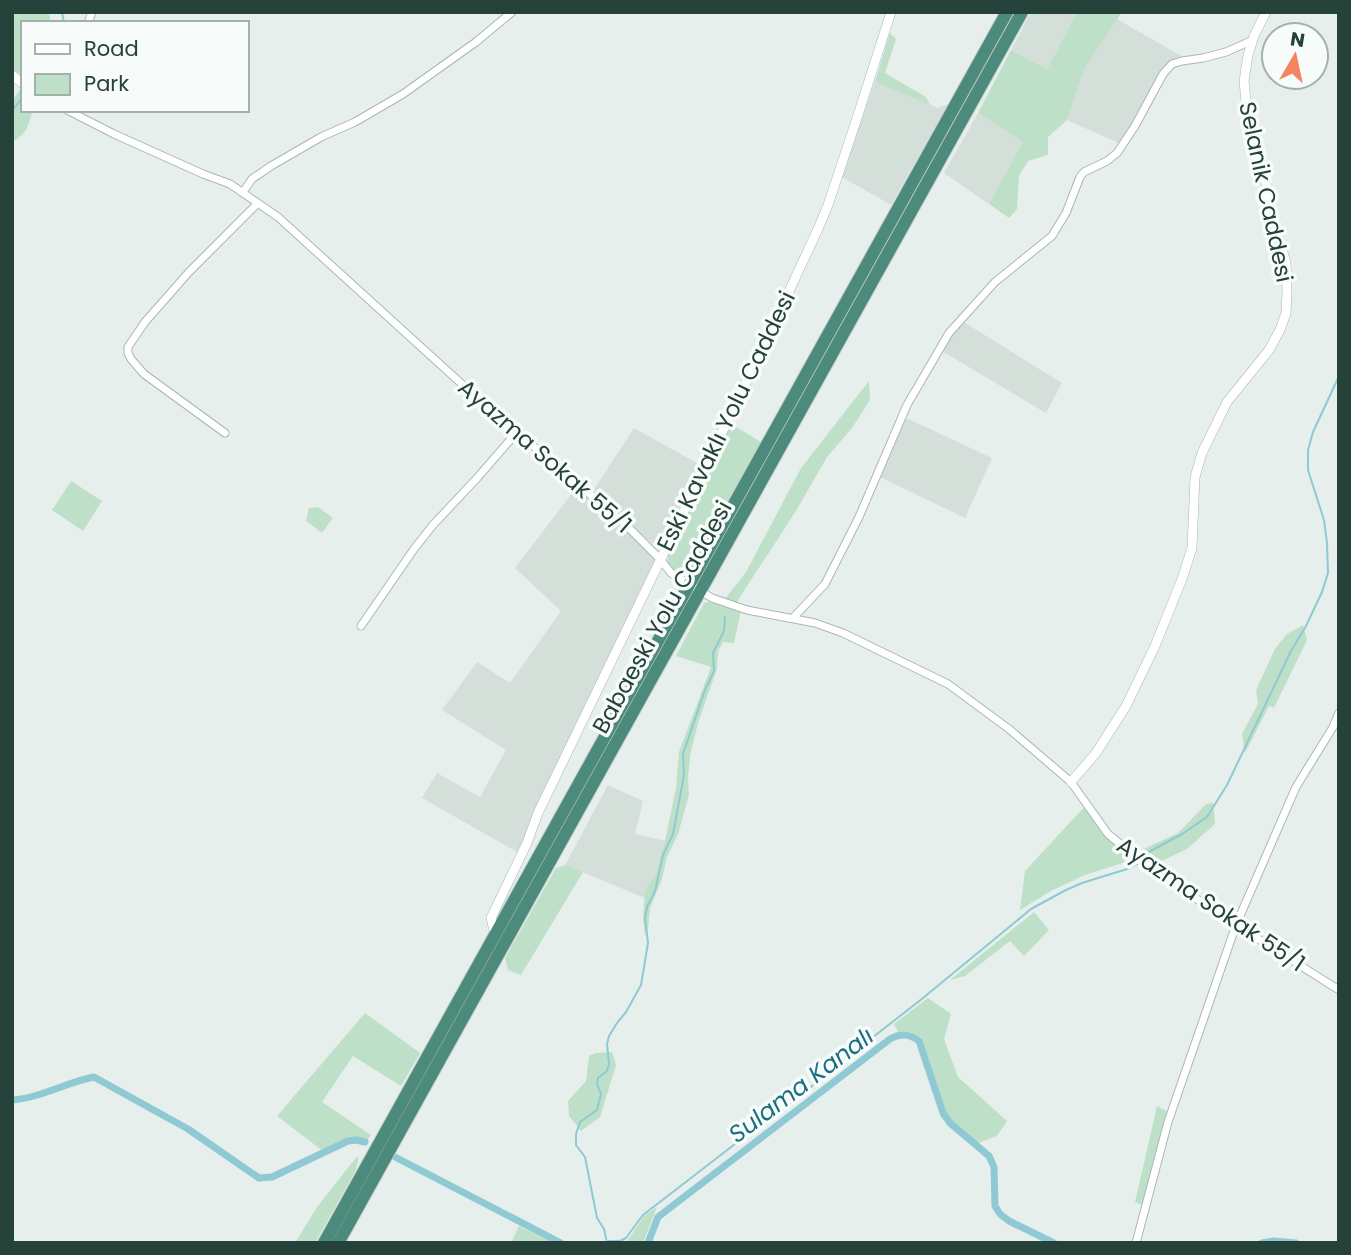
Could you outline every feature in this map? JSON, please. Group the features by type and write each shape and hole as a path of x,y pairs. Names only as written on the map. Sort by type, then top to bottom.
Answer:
{"highway":[{"name":"Babaeski Yolu Caddesi","path":"338,1243 373,1166 495,934 695,589 1007,12"},
{"name":"Babaeski Yolu Caddesi","path":"324,1243 373,1166 695,589 1022,12"}],"street":[{"path":"243,192 252,179 321,137 355,122 394,99 476,42 512,12"},
{"name":"Eski Kavaklı Yolu Caddesi","path":"495,934 491,918 527,843 538,813 760,355 823,217 891,12"},
{"name":"Selanik Caddesi","path":"1072,782 1096,753 1126,706 1155,646 1192,548 1195,477 1202,453 1227,402 1269,349 1286,313 1286,263 1247,112 1244,81 1248,55 1266,12"},
{"path":"793,618 825,584 859,517 907,405 949,333 995,282 1052,236 1066,213 1080,177 1117,153 1135,127 1163,74 1172,64 1226,52 1253,40"},
{"name":"Ayazma Sokak 55/1","path":"71,112 114,134 230,184 278,217 408,337 626,524 671,573 712,598 747,610 815,623 843,633 948,684 1009,729 1072,782 1108,834 1147,866 1339,990"},
{"path":"226,433 144,374 131,359 128,347 145,322 182,281 258,203"},
{"path":"361,626 433,525 517,432"},
{"path":"1136,1243 1168,1122 1236,925 1296,788 1339,713"}],"shaded area":[{"path":"1031,12 1077,12 1047,69 1011,50"},
{"path":"1117,19 1183,57 1164,67 1121,144 1067,120 1085,68"},
{"path":"875,82 938,108 948,104 891,205 840,176"},
{"path":"978,113 1024,142 989,204 944,173"},
{"path":"962,321 1062,383 1046,413 940,350"},
{"path":"904,417 992,458 965,518 880,477"},
{"path":"634,428 702,466 661,551 593,491"},
{"path":"576,488 626,527 652,553 656,561 519,853 422,798 437,773 480,797 506,750 442,710 477,662 510,683 561,611 515,568"},
{"path":"608,785 643,801 635,834 665,841 656,873 645,891 645,898 565,865"}],"green space":[{"path":"12,12 49,12 51,21 21,21 21,76 12,68"},
{"path":"1077,12 1122,12 1085,68 1067,120 1048,137 1048,155 1028,161 1019,176 1017,209 1009,218 989,204 1023,142 978,113 1011,50 1047,69"},
{"path":"890,33 896,39 885,73 926,97 930,105 875,82"},
{"path":"20,90 21,112 32,112 25,132 12,142 12,101"},
{"path":"869,381 870,400 852,428 827,457 796,511 736,603 725,599 746,572 801,468"},
{"path":"731,424 761,442 686,573 679,574 668,564 668,551"},
{"path":"71,481 102,501 83,531 52,510"},
{"path":"318,507 333,518 322,533 306,521 309,508"},
{"path":"711,601 741,611 734,643 723,642 718,651 717,669 691,751 689,795 678,834 667,857 662,879 650,908 645,936 645,891 656,873 665,841 676,788 679,752 711,667 676,656 704,603"},
{"path":"1303,625 1307,640 1274,708 1269,706 1245,753 1242,734 1258,704 1256,690 1275,649 1287,634"},
{"path":"1213,802 1215,824 1187,849 1151,866 1135,853 1178,833 1205,805"},
{"path":"1086,805 1135,859 1085,875 1020,910 1025,871"},
{"path":"565,865 583,872 521,975 508,970 505,958 556,868"},
{"path":"1034,912 1049,930 1024,956 1010,941 965,976 950,980"},
{"path":"928,998 951,1014 944,1039 958,1077 1007,1121 997,1136 978,1143 949,1119 922,1040 912,1034 898,1032 894,1024"},
{"path":"365,1013 420,1053 401,1086 353,1056 322,1102 371,1135 366,1142 339,1143 323,1151 277,1116"},
{"path":"612,1052 616,1065 600,1117 581,1131 569,1116 568,1101 586,1081 589,1056"},
{"path":"1157,1106 1168,1112 1142,1205 1135,1202"},
{"path":"359,1156 356,1170 315,1243 295,1243 317,1207"},
{"path":"657,1207 643,1243 623,1243 628,1240 644,1216"},
{"path":"519,1226 554,1243 511,1243"}],"waterway":[{"path":"62,12 64,21"},
{"path":"12,111 21,100"},
{"path":"1143,855 1207,817 1227,785 1322,592 1328,573 1327,543 1324,520 1308,470 1308,450 1313,432 1339,376"},
{"path":"607,1243 604,1229 597,1218 585,1157 576,1145 576,1134 580,1122 597,1110 601,1094 598,1078 607,1071 609,1064 609,1036 641,985 648,943 645,918 647,907 655,891 663,855 673,834 684,775 683,754 714,671 713,653 724,631 725,617"},
{"path":"609,1241 626,1238 643,1215 798,1098 1031,909 1082,883 1137,864"},
{"name":"Sulama Kanalı","path":"648,1243 658,1217 890,1039 905,1035 919,1041 943,1113 950,1123 989,1156 994,1167 995,1206 1000,1214 1054,1243"},
{"name":"Sulama Kanalı","path":"12,1100 94,1077 188,1129 259,1178 272,1177 348,1141 365,1142"},
{"name":"Sulama Kanalı","path":"395,1157 561,1243"},
{"name":"Sulama Kanalı","path":"1262,1243 1296,1243"}]}
